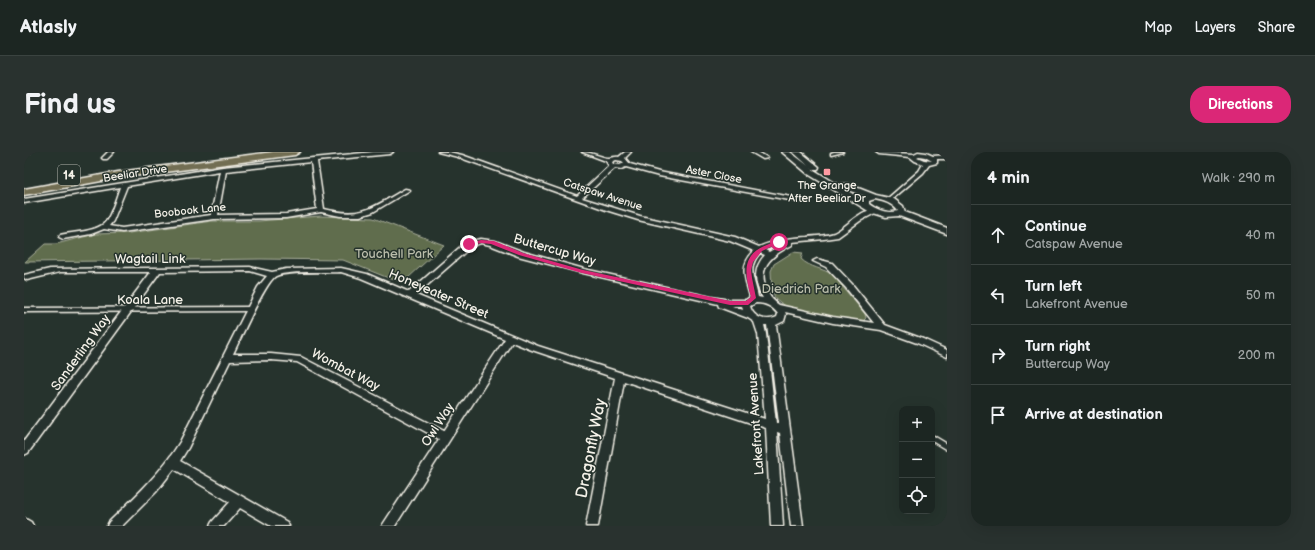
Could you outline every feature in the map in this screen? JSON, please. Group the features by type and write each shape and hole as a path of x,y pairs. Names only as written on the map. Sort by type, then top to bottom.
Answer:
{"highway":[{"name":"Beeliar Drive","path":"24,182 229,152"},
{"name":"Beeliar Drive","path":"24,192 126,174 295,152"}],"street":[{"path":"24,155 27,152"},
{"path":"105,158 111,152"},
{"path":"24,201 223,169 390,152"},
{"name":"Catspaw Avenue","path":"441,152 460,156 638,218 732,238 770,254"},
{"path":"585,152 612,163"},
{"path":"578,198 612,163 621,159 628,152"},
{"path":"754,152 765,158"},
{"path":"786,152 811,172 875,211 892,215 900,213 947,231"},
{"path":"797,152 812,165 845,186 875,197 889,200 901,208 900,213"},
{"path":"833,154 840,152"},
{"path":"879,152 913,155 921,154 932,158 947,157"},
{"path":"913,155 916,159 927,163 935,162 932,158"},
{"path":"314,159 321,210"},
{"path":"621,159 627,163 625,166"},
{"name":"Aster Close","path":"612,163 659,174 800,200"},
{"path":"889,200 921,172 927,163"},
{"path":"214,217 223,169"},
{"path":"104,227 110,220 124,184"},
{"name":"Boobook Lane","path":"63,238 90,232 104,227 110,230 122,230 214,217 286,216 321,210 344,214 363,213 371,211 407,190"},
{"path":"865,205 864,202 867,198 875,197"},
{"path":"750,302 754,297 748,270 750,262 760,250 768,245 779,242 837,234 856,220 875,211"},
{"path":"782,317 780,310 773,305 763,293 759,278 761,266 765,258 770,254 795,240"},
{"name":"Buttercup Way","path":"410,296 469,244 481,241 492,242 521,254 582,271 711,300 730,303 760,300 773,305"},
{"path":"817,260 829,266 849,286 882,327"},
{"name":"Wagtail Link","path":"25,278 50,271 60,270 250,269 272,275"},
{"name":"Sanderling Way","path":"24,450 157,270"},
{"name":"Honeyeater Street","path":"272,275 286,270 341,270 364,276 535,348 785,430"},
{"path":"114,526 150,490 174,463 266,281 272,275"},
{"name":"Buttercup Way","path":"711,300 771,323"},
{"name":"Lakefront Avenue","path":"750,302 746,305 747,311 755,318 762,334 771,426 777,526"},
{"path":"773,305 833,320"},
{"path":"771,323 778,321 782,317 833,320 882,327 946,351"},
{"name":"Lakefront Avenue","path":"771,323 797,526"},
{"name":"Owl Way","path":"388,526 510,338"},
{"name":"Wombat Way","path":"226,358 271,357 298,359 445,437"},
{"name":"Dragonfly Way","path":"592,526 620,377"},
{"path":"174,463 283,526"},
{"path":"216,526 239,500"}],"lane":[{"name":"Koala Lane","path":"24,310 251,310"},
{"path":"935,440 947,447"}],"green space":[{"name":"Touchell Park","path":"320,216 373,218 444,245 408,278 399,280 391,279 343,260 261,259 25,262 45,244 56,244 95,234 129,233 212,221 259,221"},
{"name":"Diedrich Park","path":"793,252 803,253 801,259 805,262 833,275 865,314 866,318 863,321 851,322 792,310 775,298 772,289 771,271 774,264"}],"place":[{"name":"The Grange After Beeliar Dr","path":"827,172"}],"route":[{"path":"469,244 481,241 492,242 521,254 582,271 711,300 730,303 748,303 752,301 754,297 748,270 750,262 760,250 768,245 779,242"}]}
